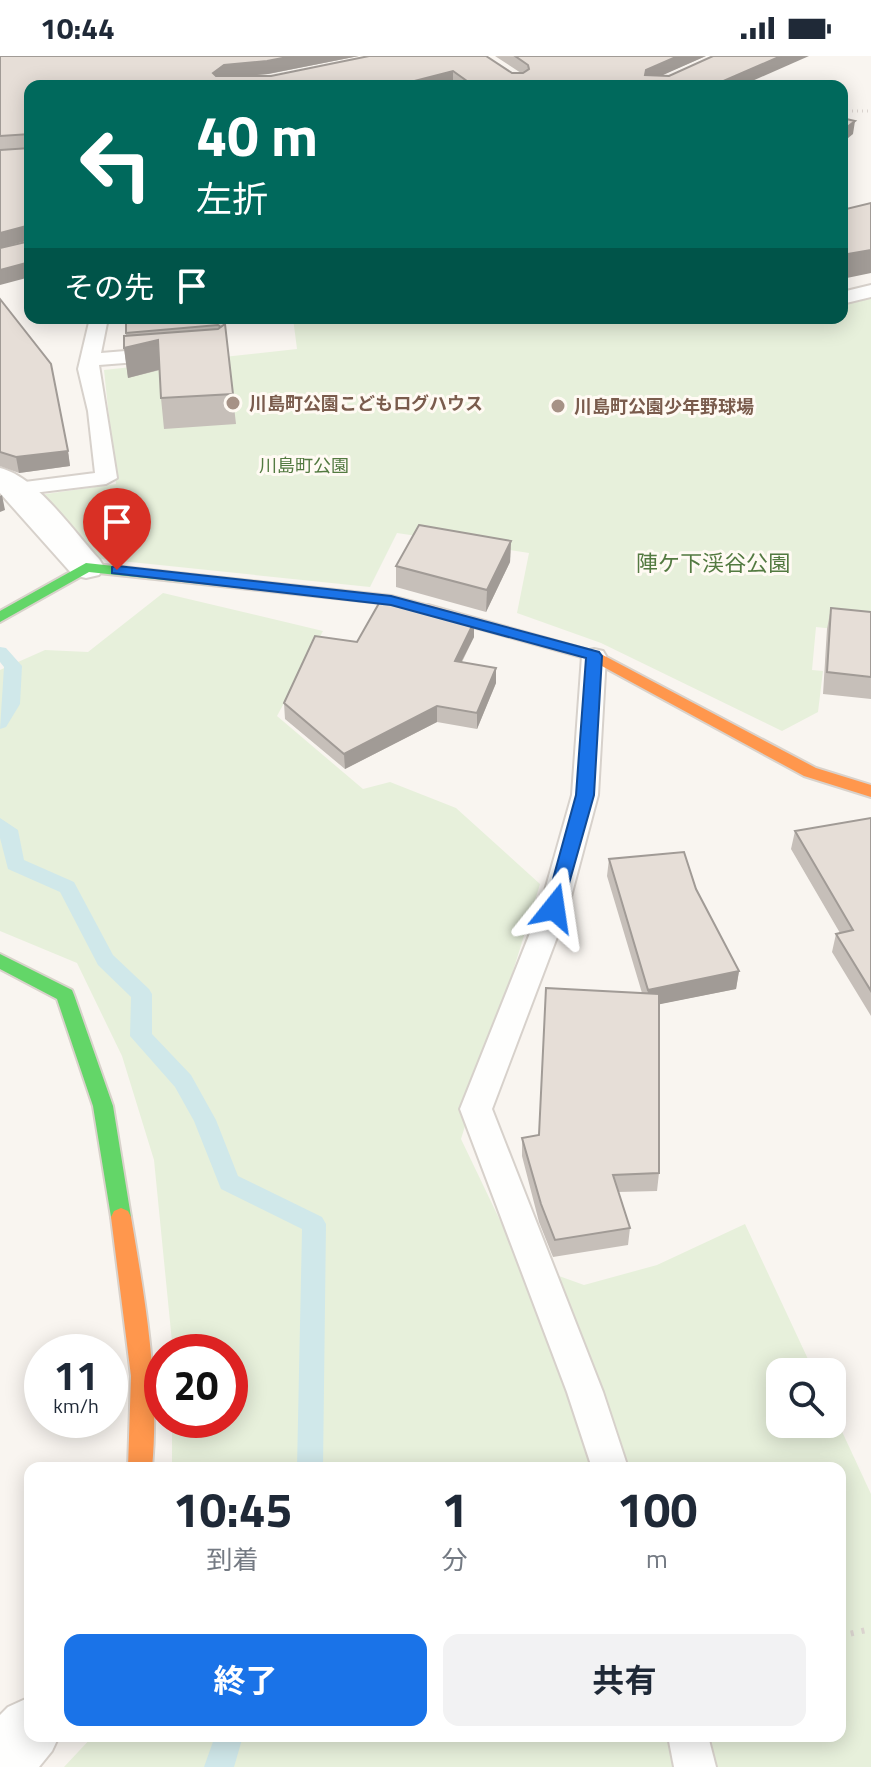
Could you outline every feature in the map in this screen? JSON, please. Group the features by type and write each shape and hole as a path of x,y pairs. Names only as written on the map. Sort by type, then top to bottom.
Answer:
{"street":[{"path":"8,484 86,567"},
{"path":"0,617 86,567 391,600 594,656 810,772 871,791"},
{"path":"0,961 65,995 103,1106 131,1280 145,1433 141,1462"},
{"path":"0,1762 24,1736"}],"lane":[{"path":"848,297 871,291"},
{"path":"8,484 106,478 98,411 88,369 98,324"},
{"path":"90,360 177,353"},
{"path":"594,656 585,795 554,908 476,1109 585,1392 608,1462"},
{"path":"689,1742 695,1767"}],"path":[{"path":"848,111 871,111"},
{"path":"846,1635 871,1629"}],"green space":[{"path":"871,295 871,633 816,627 812,670 823,671 818,712 782,731 601,643 517,613 529,553 397,533 370,587 92,558 39,495 116,484 104,370 297,349 294,324 848,324 848,301"},
{"path":"163,593 323,631 277,716 363,789 390,782 456,808 540,884 461,1139 520,1262 584,1285 657,1265 745,1224 807,1358 766,1358 766,1438 845,1438 871,1494 871,1767 64,1767 87,1742 846,1742 846,1462 172,1462 172,1438 248,1438 248,1334 171,1334 154,1160 122,1056 77,963 0,931 0,670 45,650 88,652"}],"building":[{"path":"0,56 293,56 224,65 213,73 216,76 271,76 369,56 486,56 512,73 523,73 529,69 528,65 515,56 678,56 646,70 645,75 669,76 713,56 781,56 726,80 466,80 453,71 418,80 24,80 24,134 0,136"},
{"path":"24,148 24,227 0,233 0,150"},
{"path":"871,203 871,250 848,254 848,209"},
{"path":"24,242 24,264 0,270 0,248"},
{"path":"0,299 51,364 68,451 16,457 0,452"},
{"path":"126,324 225,325 221,327 126,333"},
{"path":"225,324 233,394 161,398 158,340 124,348 124,336 218,329"},
{"path":"419,525 511,541 487,590 396,566"},
{"path":"382,598 474,622 455,661 496,668 477,713 437,706 344,754 284,703 315,636 357,642"},
{"path":"831,608 871,612 871,677 827,672"},
{"path":"871,818 871,991 836,934 853,930 795,831"},
{"path":"684,852 696,889 739,971 648,990 609,859"},
{"path":"546,988 659,994 659,1173 613,1175 630,1228 555,1240 541,1204 522,1138 539,1135"}],"waterway":[{"path":"0,652 13,666 11,704 0,723"},
{"path":"0,824 8,830 15,864 67,887 105,960 142,994 141,1036 183,1081 205,1120 229,1182 314,1224 310,1462"},
{"path":"219,1767 227,1742"}],"traffic: fast":[{"path":"0,617 86,567 391,600 428,610"},
{"path":"0,961 65,995 103,1106 121,1217"}],"traffic: slow":[{"path":"428,610 594,656 810,772 871,791"},
{"path":"121,1217 142,1376 141,1462"}],"place":[{"name":"川島町公園こどもログハウス","path":"233,403"},
{"name":"川島町公園少年野球場","path":"558,406"}],"route":[{"path":"117,570 391,600 594,656 585,795 554,908"}],"park label":[{"name":"川島町公園","path":"304,465"},
{"name":"陣ケ下渓谷公園","path":"713,563"}]}
